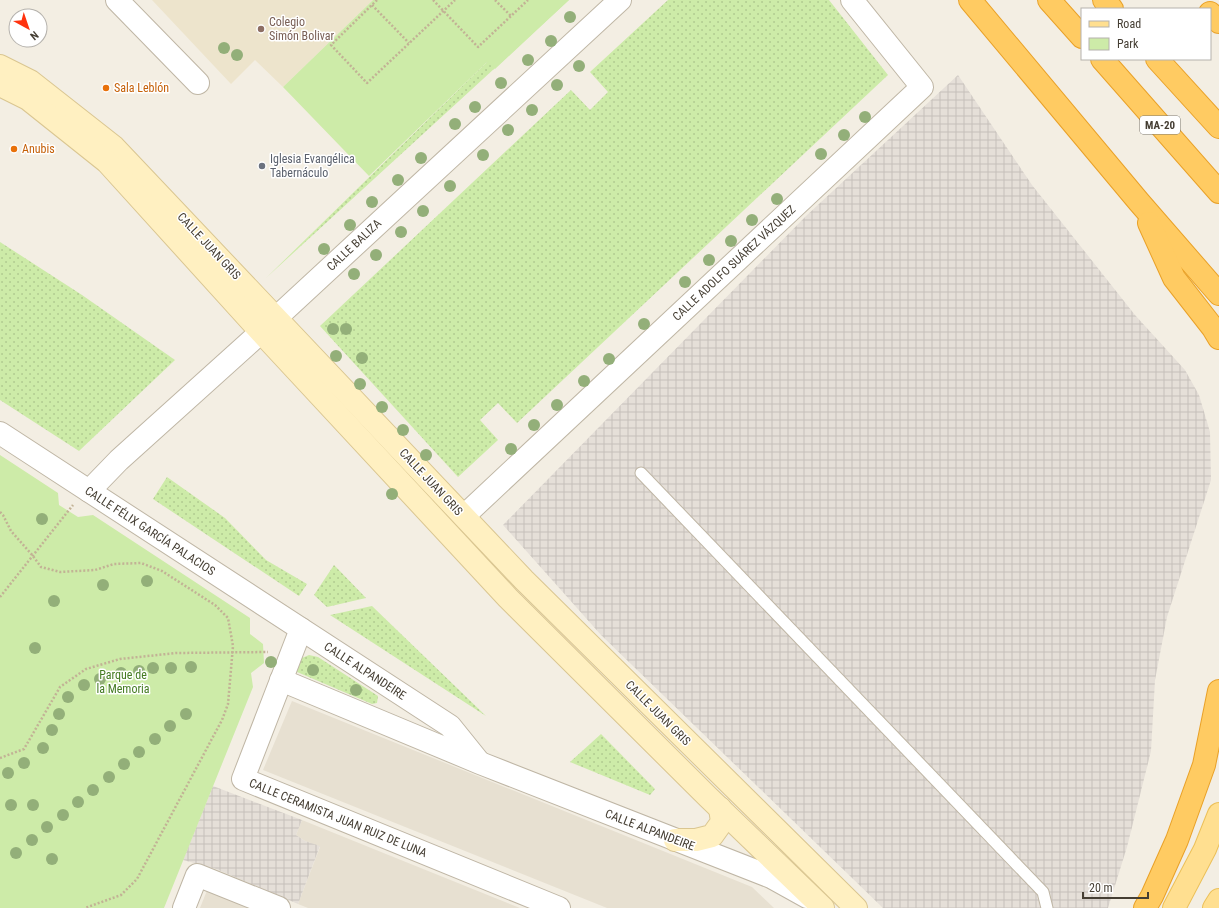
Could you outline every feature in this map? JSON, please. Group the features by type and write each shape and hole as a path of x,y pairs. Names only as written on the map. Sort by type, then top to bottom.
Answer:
{"highway":[{"path":"970,0 1139,202 1219,294"},
{"path":"1050,0 1081,36"},
{"path":"1104,0 1111,8"},
{"path":"1198,0 1206,8"},
{"path":"1211,13 1219,22"},
{"name":"MA-20","path":"1103,60 1219,192"},
{"path":"1158,60 1219,127"},
{"path":"1139,202 1174,278 1219,338"},
{"path":"1145,908 1152,896 1177,840 1204,765 1219,691"}],"main road":[{"name":"CALLE JUAN GRIS","path":"0,66 30,81 114,146 508,598 817,906"},
{"name":"CALLE JUAN GRIS","path":"0,85 28,99 107,162 269,325 464,516 524,580 850,902"},
{"path":"675,840 696,840 712,836 722,822 720,808"},
{"path":"1174,908 1206,849 1219,814"},
{"path":"1214,908 1219,900"},
{"path":"817,906 850,902"}],"street":[{"path":"116,0 198,83"},
{"name":"CALLE BALIZA","path":"83,496 119,460 269,325 620,0"},
{"name":"CALLE ADOLFO SUÁREZ VÁZQUEZ","path":"464,516 922,87 852,0"},
{"name":"CALLE FÉLIX GARCÍA PALACIOS","path":"0,434 83,496 301,629"},
{"name":"CALLE CERAMISTA JUAN RUIZ DE LUNA","path":"301,629 243,779 559,908"},
{"name":"CALLE ALPANDEIRE","path":"301,629 450,726 480,763"},
{"name":"CALLE ALPANDEIRE","path":"281,680 480,763 771,878 817,906"},
{"path":"184,908 197,875 279,908"}],"lane":[{"path":"641,473 1043,892 1047,908"}],"path":[{"path":"377,0 331,45 367,83 455,0"},
{"path":"433,0 478,47 528,0"},
{"path":"495,0 511,16"},
{"path":"372,5 409,43"},
{"path":"0,597 83,496"},
{"path":"0,512 3,514 11,531 41,567 60,572 95,570 114,564 141,563 162,571 215,605 228,618 233,653 228,704 222,720 137,879 121,895 85,908"},
{"path":"0,758 24,749 60,687 86,669 120,659 176,653 272,652"}],"shaded area":[{"name":"Colegio Simón Bolivar","path":"152,0 373,0 283,87 255,60 231,84"},
{"path":"958,75 1032,185 1135,315 1185,370 1199,395 1210,432 1211,480 1167,617 1155,680 1151,751 1127,847 1108,908 883,908 601,635 503,525 806,216"},
{"path":"292,701 752,887 774,908 607,908 263,770"},
{"path":"213,786 302,820 296,835 305,841 320,846 298,904 216,869 183,860"},
{"path":"302,820 520,908 308,908 298,904 320,847 305,841 296,835"},
{"path":"208,888 255,908 200,908"}],"green space":[{"path":"373,0 569,0 495,69 487,62 369,176 283,87"},
{"path":"532,0 569,0 266,278 487,62"},
{"path":"668,0 829,0 888,75 517,423 498,403 480,420 498,440 458,477 320,326 571,90 590,110 608,92 590,72"},
{"path":"0,242 82,295 175,360 79,451 0,400"},
{"name":"Parque de la Memoria","path":"0,455 58,493 59,505 78,517 93,515 250,618 250,634 263,644 264,663 251,673 253,687 164,908 0,908"},
{"path":"167,477 225,518 266,560 307,584 299,596 153,499"},
{"path":"334,565 366,598 327,607 314,595"},
{"path":"372,606 486,716 330,615"},
{"path":"309,655 318,657 378,696 377,703 372,704 297,672 296,668 302,658"},
{"path":"601,734 655,789 650,795 570,762"}],"place":[{"name":"Colegio Simón Bolivar","path":"261,29"},
{"name":"Sala Leblón","path":"106,88"},
{"name":"Anubis","path":"14,149"},
{"name":"Iglesia Evangélica Tabernáculo","path":"262,166"}]}
